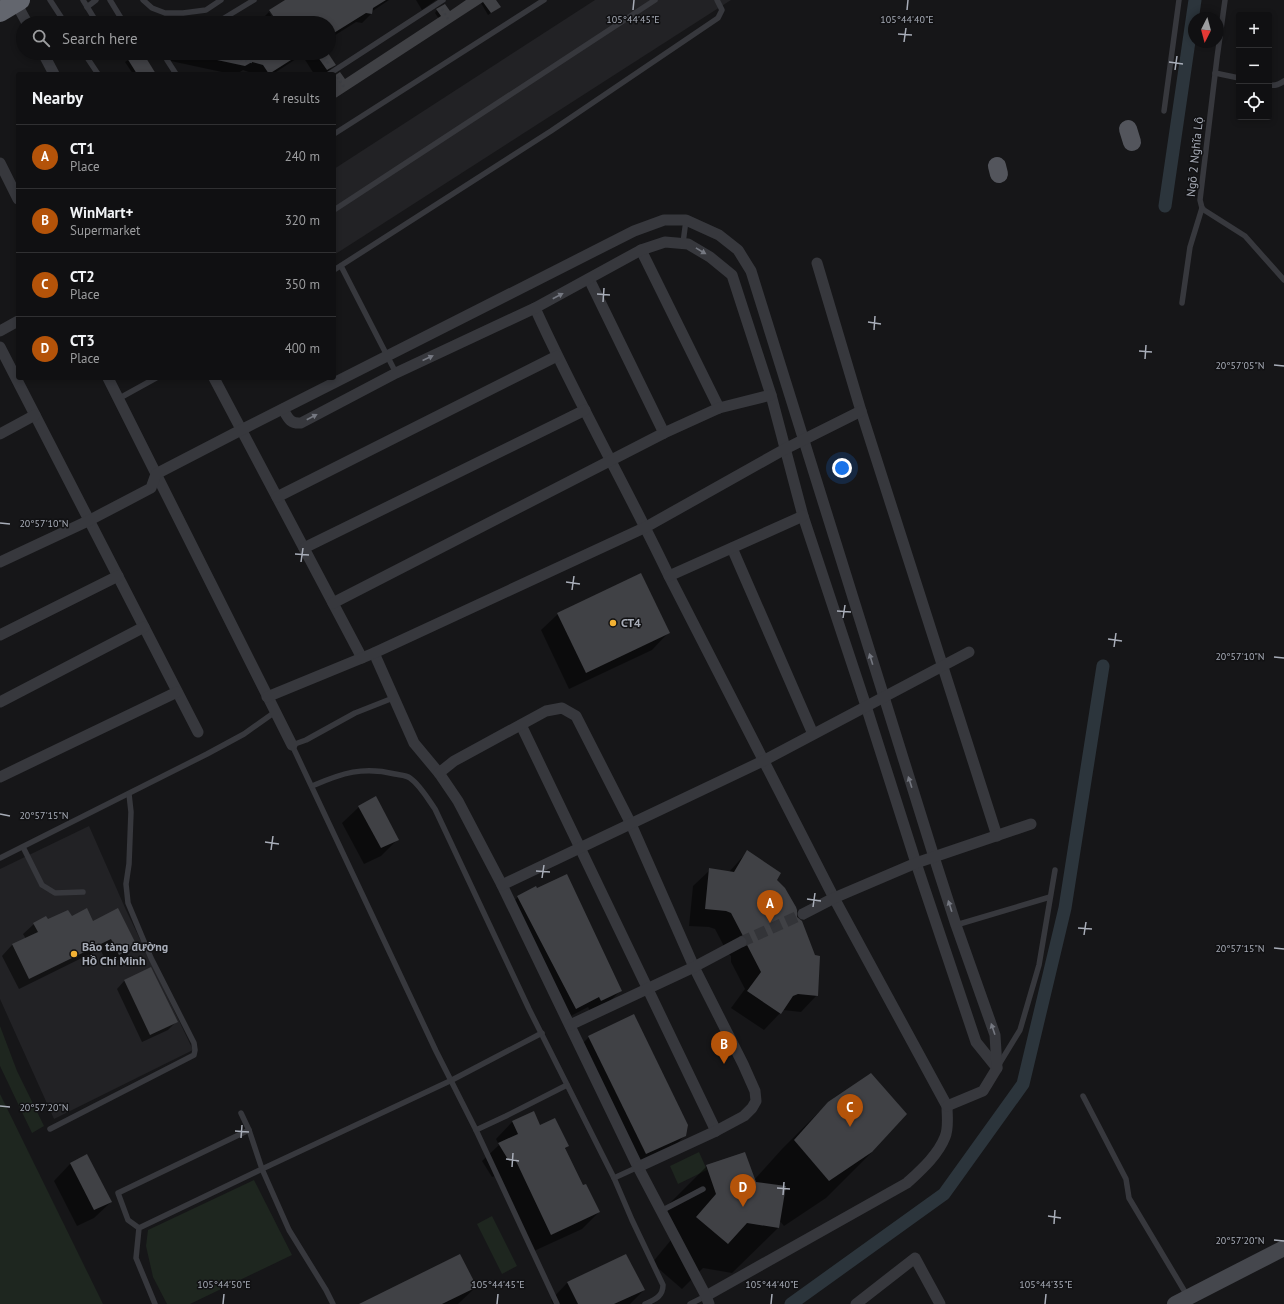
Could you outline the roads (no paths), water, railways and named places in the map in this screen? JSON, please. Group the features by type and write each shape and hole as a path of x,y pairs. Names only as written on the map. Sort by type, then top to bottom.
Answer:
{"street":[{"path":"12,5 21,16"},
{"path":"47,60 53,72"},
{"path":"0,163 16,195"},
{"path":"0,562 90,520 151,488 156,474 634,232 664,220 686,220 719,235 738,250 751,271 934,857 956,925 995,1035 997,1068 983,1091 947,1106"},
{"path":"283,409 289,421 294,424 301,423 396,373 535,308 641,250 665,242 688,244 710,257 732,275 771,395 803,516 916,863 976,1042 997,1068"},
{"path":"641,250 719,408"},
{"path":"817,263 861,411 997,836"},
{"path":"589,279 664,433"},
{"path":"374,653 414,743 440,773 458,801 502,885 638,1167 707,1300 907,1183 932,1159 946,1137 948,1124 947,1106 834,898 669,576 646,527 584,410 535,308"},
{"path":"0,331 16,322"},
{"path":"0,347 16,379"},
{"path":"277,497 557,356"},
{"path":"17,380 198,732"},
{"path":"109,380 292,745"},
{"path":"215,380 362,658"},
{"path":"333,603 611,462 664,433 719,408 771,395"},
{"path":"304,548 584,410"},
{"path":"267,697 374,653 646,527 785,449 861,411"},
{"path":"0,434 35,416"},
{"path":"669,576 803,516"},
{"path":"732,548 813,734"},
{"path":"0,635 118,576"},
{"path":"0,702 144,628"},
{"path":"502,885 764,761 969,652"},
{"path":"0,778 177,692"},
{"path":"440,773 454,761 546,711 562,708 576,716 631,824 694,967 744,1064 755,1091 756,1101 752,1108 744,1116 716,1131 638,1167"},
{"path":"521,725 716,1131"},
{"path":"803,914 834,898 916,863 1031,824"},
{"path":"570,1025 694,967 741,942"},
{"path":"1182,1301 1284,1248"},
{"path":"860,1303 915,1258 940,1304"}],"lane":[{"path":"50,0 60,16"},
{"path":"82,0 93,16"},
{"path":"87,7 96,0"},
{"path":"110,0 120,16"},
{"path":"143,0 152,8 165,13 183,13 206,10 221,0"},
{"path":"228,16 254,0"},
{"path":"332,72 443,0"},
{"path":"336,133 544,0"},
{"path":"336,209 655,0"},
{"path":"336,269 551,131 718,18 722,10 717,0"},
{"path":"1164,111 1179,0"},
{"name":"Ngõ 2 Nghĩa Lộ","path":"1225,0 1200,200 1202,208 1245,236 1284,280"},
{"path":"89,60 97,72"},
{"path":"167,60 175,72"},
{"path":"1215,73 1236,77"},
{"path":"1272,85 1274,86 1284,81"},
{"path":"1182,303 1190,247 1202,208"},
{"path":"683,243 686,220"},
{"path":"342,266 396,373"},
{"path":"118,399 152,380"},
{"path":"393,698 355,713 306,740 292,745 436,1051 476,1130 557,1304"},
{"path":"0,858 129,794 244,734 275,712"},
{"path":"312,786 354,771 382,770 409,777 435,809 567,1085 614,1178 663,1285 663,1291 658,1298 645,1304"},
{"path":"50,1129 194,1055 194,1043 151,958 128,903 126,884 129,864 131,812 129,794"},
{"path":"23,847 42,885 55,893 82,892"},
{"path":"997,1068 1020,1030 1040,965 1055,870"},
{"path":"956,925 1050,897"},
{"path":"139,1228 452,1080 542,1033"},
{"path":"476,1130 567,1085"},
{"path":"1083,1096 1126,1179 1129,1198 1182,1301"},
{"path":"241,1113 249,1130 262,1169 289,1230 333,1304"},
{"path":"139,1228 128,1220 118,1192 249,1130"},
{"path":"614,1178 638,1167"},
{"path":"661,1211 703,1189"},
{"path":"139,1228 136,1258 155,1304"},
{"path":"690,1304 707,1300"}],"waterway":[{"path":"1165,206 1195,0"},
{"path":"791,1304 944,1194 1023,1084 1065,908 1103,666"}],"tunnel":[{"path":"741,942 803,914"}],"place":[{"name":"CT4","path":"613,623"},
{"name":"CT1","path":"770,923"},
{"name":"Bảo tàng đường Hồ Chí Minh","path":"74,954"},
{"name":"WinMart+","path":"724,1064"},
{"name":"CT2","path":"850,1127"},
{"name":"CT3","path":"743,1207"}]}
